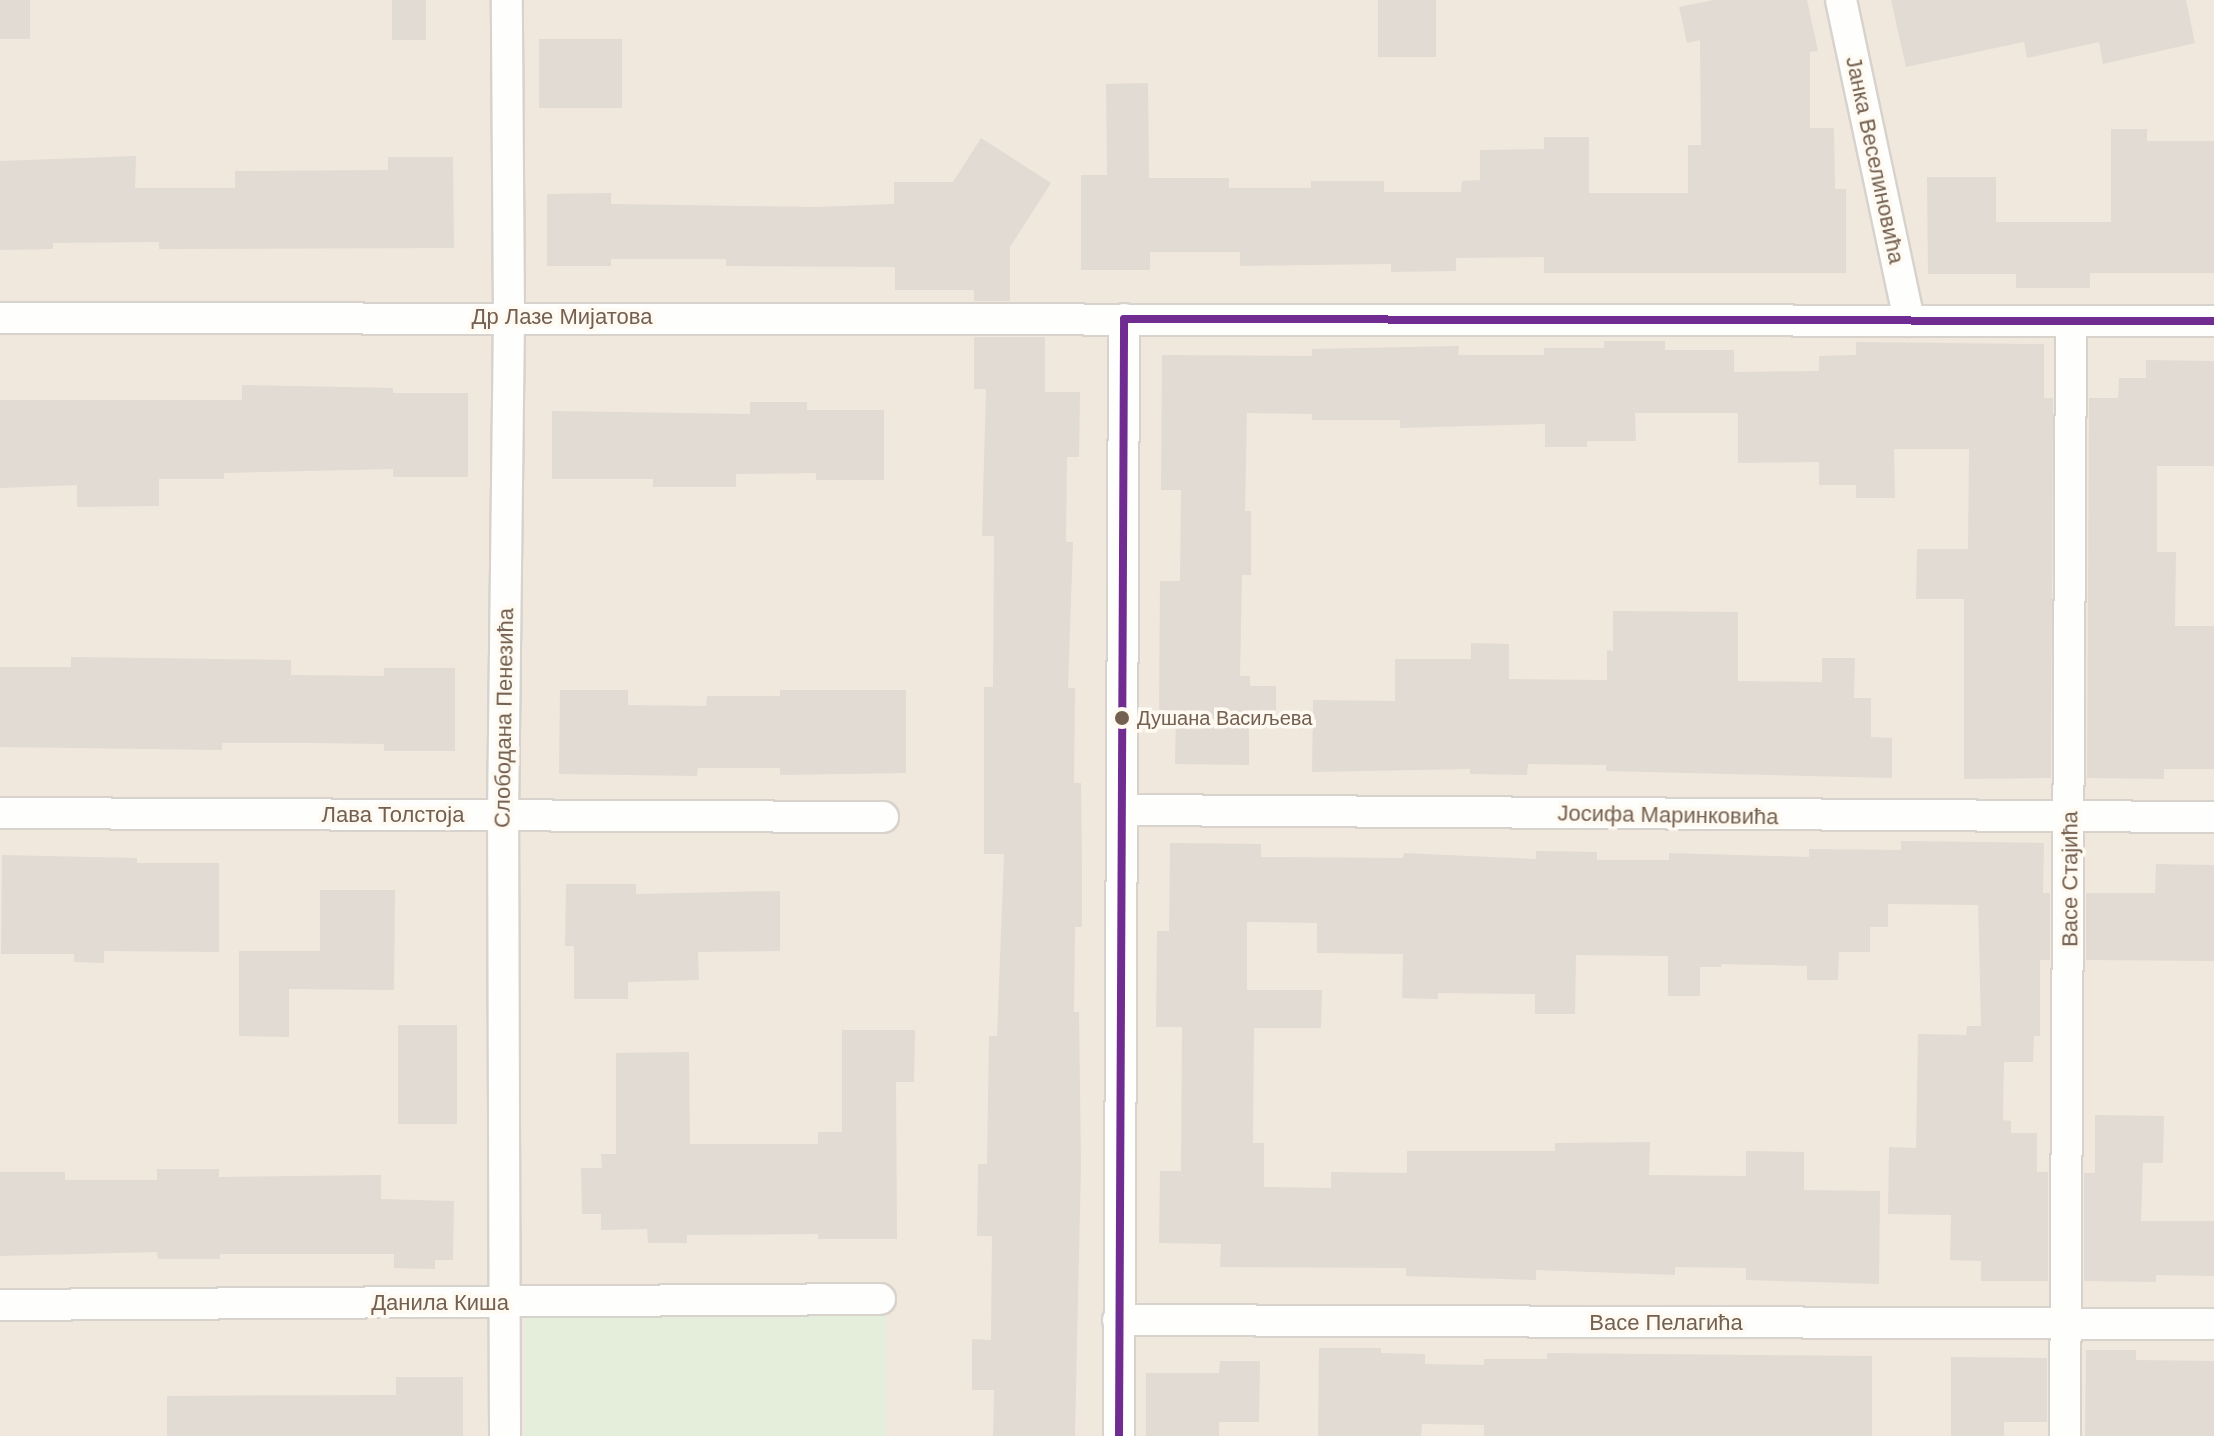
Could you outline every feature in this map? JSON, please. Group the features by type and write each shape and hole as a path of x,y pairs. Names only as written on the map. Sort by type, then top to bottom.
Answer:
{"street":[{"name":"Слободана Пенезића","path":"505,1436 503,816 509,316 507,0"},
{"name":"Јанка Веселиновића","path":"1841,0 1909,321"},
{"name":"Др Лазе Мијатова","path":"0,318 509,316 1124,319"},
{"path":"1119,1436 1124,319 2214,321"},
{"name":"Васе Стајића","path":"2065,1436 2071,818 2071,322"},
{"name":"Јосифа Маринковића","path":"1123,810 2214,817"},
{"name":"Лава Толстоја","path":"0,813 883,817"},
{"name":"Данила Киша","path":"0,1305 880,1299"},
{"name":"Васе Пелагића","path":"1118,1320 2214,1324"}],"shaded area":[{"path":"0,0 2214,0 2214,1436 0,1436"}],"green space":[{"path":"525,1314 886,1314 886,1436 525,1436"}],"building":[{"path":"0,0 30,0 30,39 0,39"},
{"path":"392,0 426,0 426,40 392,40"},
{"path":"1378,0 1436,0 1436,57 1378,57"},
{"path":"1713,0 1807,0 1818,51 1810,52 1810,128 1834,128 1835,189 1846,189 1846,273 1544,273 1544,257 1456,258 1456,271 1391,272 1391,264 1240,266 1240,252 1150,252 1150,270 1081,270 1081,175 1107,175 1106,84 1148,83 1149,178 1229,178 1229,188 1311,188 1311,181 1384,181 1384,192 1461,192 1462,181 1480,180 1480,150 1544,149 1544,137 1589,137 1589,193 1688,193 1688,145 1701,145 1700,40 1687,43 1679,7"},
{"path":"1891,0 2186,0 2195,43 2103,64 2099,42 2027,58 2024,42 1906,67"},
{"path":"539,39 622,39 622,108 539,108"},
{"path":"2111,129 2147,129 2147,141 2214,141 2214,273 2090,273 2090,288 2016,288 2016,274 1928,274 1927,177 1996,177 1996,222 2111,222"},
{"path":"981,138 1051,183 1010,247 1010,301 974,301 974,290 895,290 895,267 726,266 726,259 611,259 611,266 547,266 547,194 611,193 611,204 816,207 894,204 894,182 953,182"},
{"path":"136,156 135,188 235,188 235,171 388,170 388,157 453,157 454,248 159,249 159,242 53,243 53,249 0,250 0,161"},
{"path":"974,337 1045,337 1045,392 1080,392 1079,457 1067,457 1066,542 1073,542 1068,688 1075,688 1074,783 1081,783 1082,863 1082,927 1075,927 1074,1012 1079,1012 1081,1164 1075,1436 993,1436 994,1390 972,1390 972,1339 991,1340 992,1236 977,1236 978,1164 987,1164 989,1036 997,1036 1004,854 984,854 984,687 993,687 994,536 982,536 986,389 974,389"},
{"path":"1604,341 1665,341 1665,350 1734,350 1734,372 1819,371 1819,356 1856,355 1856,342 2044,344 2044,398 2053,398 2051,778 1964,779 1964,599 1916,599 1917,549 1968,549 1969,449 1894,449 1895,498 1856,498 1856,485 1819,485 1819,462 1738,463 1738,413 1635,413 1636,441 1587,441 1587,447 1545,447 1545,424 1400,428 1400,420 1312,420 1312,414 1247,413 1245,511 1251,511 1251,575 1242,575 1240,676 1250,676 1250,686 1276,686 1276,728 1249,727 1249,765 1175,764 1176,715 1159,715 1160,581 1180,581 1181,490 1161,490 1162,355 1312,356 1312,349 1459,346 1458,355 1544,355 1544,348 1604,348"},
{"path":"2146,360 2214,361 2214,466 2157,466 2157,552 2176,552 2175,626 2214,626 2214,769 2164,769 2164,779 2087,778 2089,398 2118,398 2119,378 2146,378"},
{"path":"242,385 393,388 393,393 468,393 468,477 393,477 393,469 224,473 224,479 159,479 159,506 77,507 77,485 0,488 0,400 242,400"},
{"path":"750,402 807,402 807,410 884,410 884,480 816,480 816,473 736,474 736,487 653,487 653,479 552,479 552,411 750,414"},
{"path":"1613,611 1738,612 1738,681 1822,682 1822,658 1855,658 1854,698 1871,698 1871,737 1892,738 1892,778 1606,771 1606,765 1528,764 1527,775 1470,774 1470,769 1312,772 1313,700 1395,701 1395,659 1471,659 1471,643 1509,644 1509,679 1607,680 1607,650 1613,651"},
{"path":"71,657 291,660 291,675 384,676 384,668 455,668 455,751 384,751 384,744 311,743 222,743 222,750 0,747 0,667 71,667"},
{"path":"560,690 628,690 628,705 706,706 707,696 780,696 780,690 906,690 906,773 780,775 780,768 698,768 697,776 559,774"},
{"path":"1901,841 2044,843 2043,893 2050,893 2050,960 2040,960 2040,1036 2034,1036 2033,1062 2004,1062 2003,1120 2011,1121 2011,1133 2037,1133 2037,1172 2048,1172 2048,1281 1981,1281 1981,1261 1950,1260 1951,1215 1888,1214 1889,1147 1916,1148 1918,1034 1966,1035 1967,1026 1981,1026 1978,905 1888,904 1888,927 1870,927 1870,952 1839,952 1838,980 1807,980 1807,966 1721,964 1721,967 1700,967 1700,996 1668,996 1668,956 1576,955 1575,1014 1535,1014 1535,994 1438,993 1438,999 1402,998 1403,954 1317,953 1317,923 1247,922 1247,990 1322,990 1321,1028 1254,1028 1253,1143 1264,1143 1264,1187 1331,1188 1331,1172 1407,1173 1407,1151 1555,1151 1555,1143 1650,1142 1649,1175 1746,1176 1746,1151 1804,1152 1804,1190 1880,1191 1879,1284 1746,1280 1746,1268 1675,1267 1675,1275 1536,1270 1536,1280 1406,1276 1406,1268 1220,1267 1221,1244 1159,1243 1160,1171 1181,1171 1182,1027 1156,1027 1157,931 1169,931 1170,843 1261,844 1261,857 1403,858 1404,853 1536,859 1536,851 1597,852 1597,860 1669,860 1669,853 1809,857 1809,849 1901,850"},
{"path":"2,855 137,858 137,863 219,863 219,952 104,951 104,963 74,962 74,954 1,954"},
{"path":"2156,864 2214,865 2214,961 2086,960 2086,893 2155,893"},
{"path":"566,884 636,884 636,894 780,891 780,951 698,952 699,980 628,982 628,999 574,999 574,946 565,946"},
{"path":"320,890 395,890 394,990 289,989 289,1037 239,1036 239,951 320,951"},
{"path":"398,1025 457,1025 457,1124 398,1124"},
{"path":"842,1030 915,1030 914,1082 896,1082 897,1239 818,1239 818,1234 687,1235 687,1243 648,1243 647,1229 601,1230 601,1214 582,1214 581,1168 602,1168 601,1154 616,1154 616,1053 689,1052 690,1144 818,1144 818,1132 842,1132"},
{"path":"2095,1115 2164,1116 2163,1163 2143,1163 2141,1221 2214,1221 2214,1276 2156,1275 2156,1282 2084,1281 2084,1173 2095,1173"},
{"path":"157,1169 219,1169 219,1177 381,1175 381,1199 454,1201 453,1260 435,1260 435,1269 394,1268 394,1254 220,1254 220,1259 158,1259 157,1252 0,1256 0,1172 65,1172 65,1180 157,1180"},
{"path":"1319,1348 1381,1348 1381,1353 1425,1354 1425,1364 1484,1365 1484,1359 1547,1359 1547,1353 1872,1356 1872,1436 1484,1436 1484,1425 1422,1424 1421,1436 1318,1436"},
{"path":"2086,1350 2136,1350 2136,1360 2214,1361 2214,1436 2085,1436"},
{"path":"1951,1357 2047,1358 2047,1422 2004,1422 2004,1436 1951,1436"},
{"path":"1220,1361 1260,1361 1259,1422 1219,1422 1219,1436 1146,1436 1146,1373 1219,1373"},
{"path":"396,1377 463,1377 463,1436 167,1436 167,1396 396,1395"}],"transit line":[{"path":"1119,1436 1124,319 2214,321"}],"place":[{"name":"Душана Васиљева","path":"1122,718"}]}
